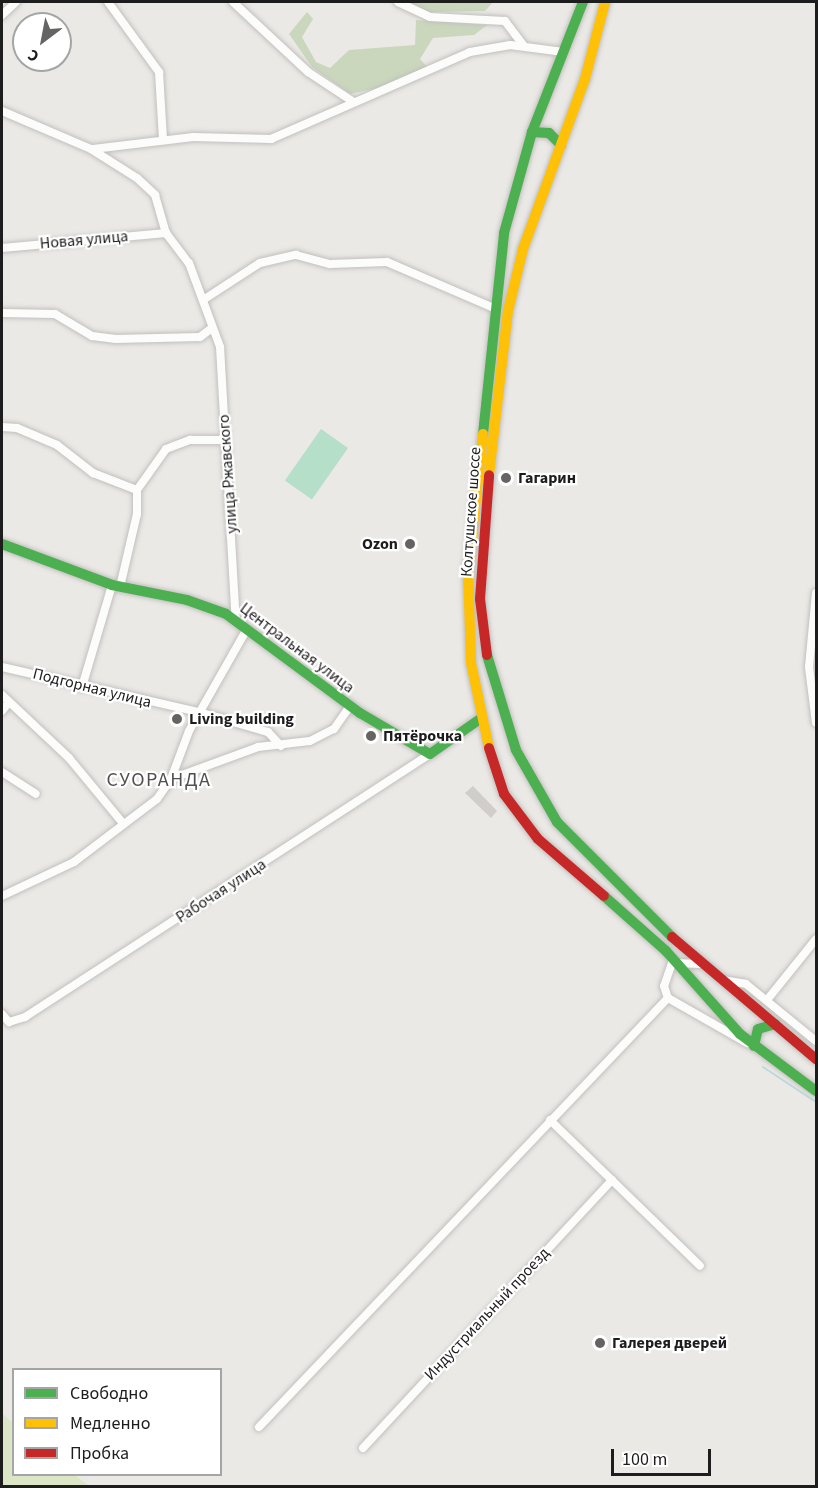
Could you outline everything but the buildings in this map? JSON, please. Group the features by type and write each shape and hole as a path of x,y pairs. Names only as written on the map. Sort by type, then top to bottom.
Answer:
{"main road":[{"name":"Колтушское шоссе","path":"583,2 532,132 510,205 494,308 468,572 471,663 480,719 491,763 523,821 676,961 754,1046 816,1091"},
{"name":"Колтушское шоссе","path":"605,2 561,145 523,249 501,352 481,545 482,628 504,720 540,798 577,846 702,964 816,1059"},
{"path":"532,132 549,133 561,145"},
{"name":"Центральная улица","path":"2,544 116,586 187,600 236,621 350,706 430,753"},
{"path":"430,753 480,719"},
{"path":"754,1046 758,1029 775,1024"}],"street":[{"path":"2,15 16,2"},
{"path":"108,2 159,72 163,139"},
{"path":"233,2 308,72 352,101"},
{"path":"398,2 430,16 505,21 524,46"},
{"path":"92,149 163,139 271,140 352,101 403,85 470,52 524,46 564,52"},
{"path":"2,111 92,149 148,187 161,206 166,232"},
{"name":"Новая улица","path":"2,248 166,232"},
{"name":"улица Ржавского","path":"166,232 189,263 212,328 222,366 236,621"},
{"path":"203,300 260,263 296,255 330,264 387,262 494,308"},
{"path":"2,313 55,314 92,336 116,339 200,337 212,328"},
{"path":"2,427 17,428 57,445 93,473 137,490"},
{"path":"81,687 116,586 137,514 137,490 166,449 190,440 225,440"},
{"path":"816,593 809,668 816,723"},
{"path":"2,896 74,862 122,822 156,799 171,779 199,712 247,629"},
{"name":"Подгорная улица","path":"2,667 81,687 199,712 268,732 281,746"},
{"path":"2,695 69,758 122,822"},
{"path":"2,711 9,702"},
{"path":"171,779 258,747 310,741 334,729 350,706"},
{"name":"Рабочая улица","path":"2,1014 9,1022 119,958 430,753"},
{"path":"2,771 36,794"},
{"path":"767,1000 816,939"},
{"path":"668,998 665,976 676,961 702,964"},
{"path":"722,980 746,984 816,1041"},
{"path":"668,998 754,1046"},
{"path":"259,1427 668,998"},
{"path":"550,1120 700,1266"},
{"name":"Индустриальный проезд","path":"363,1448 612,1180"}],"green space":[{"path":"408,2 493,2 485,11 430,12"},
{"path":"307,12 313,19 302,37 316,62 330,68 349,50 415,45 416,20 487,25 474,35 433,38 420,59 428,68 391,85 350,94 312,67 289,34"},
{"path":"321,429 348,448 312,500 285,481"},
{"path":"2,1413 12,1422 12,1476 76,1476 89,1486 2,1486"}],"waterway":[{"path":"763,1067 816,1102"}],"traffic: fast":[{"path":"483,434 504,233 532,132 583,2"},
{"path":"532,132 549,133 561,145"},
{"path":"2,544 112,585 187,600 226,614 360,713 430,754 480,719"},
{"path":"487,655 516,750 557,822 672,937"},
{"path":"604,896 666,951 740,1034 816,1091"},
{"path":"754,1046 758,1029 775,1024"}],"traffic: slow":[{"path":"489,475 508,311 523,249 585,79 605,2"},
{"path":"483,434 468,571 471,663 489,748"}],"traffic: jam":[{"path":"487,655 480,599 489,475"},
{"path":"489,748 504,794 538,839 604,896"},
{"path":"672,937 816,1059"}],"place":[{"name":"Гагарин","path":"506,478"},
{"name":"Ozon","path":"410,544"},
{"name":"Living building","path":"177,719"},
{"name":"Пятёрочка","path":"371,736"},
{"name":"Галерея дверей","path":"600,1343"}],"district":[{"name":"СУОРАНДА","path":"159,780"}]}
